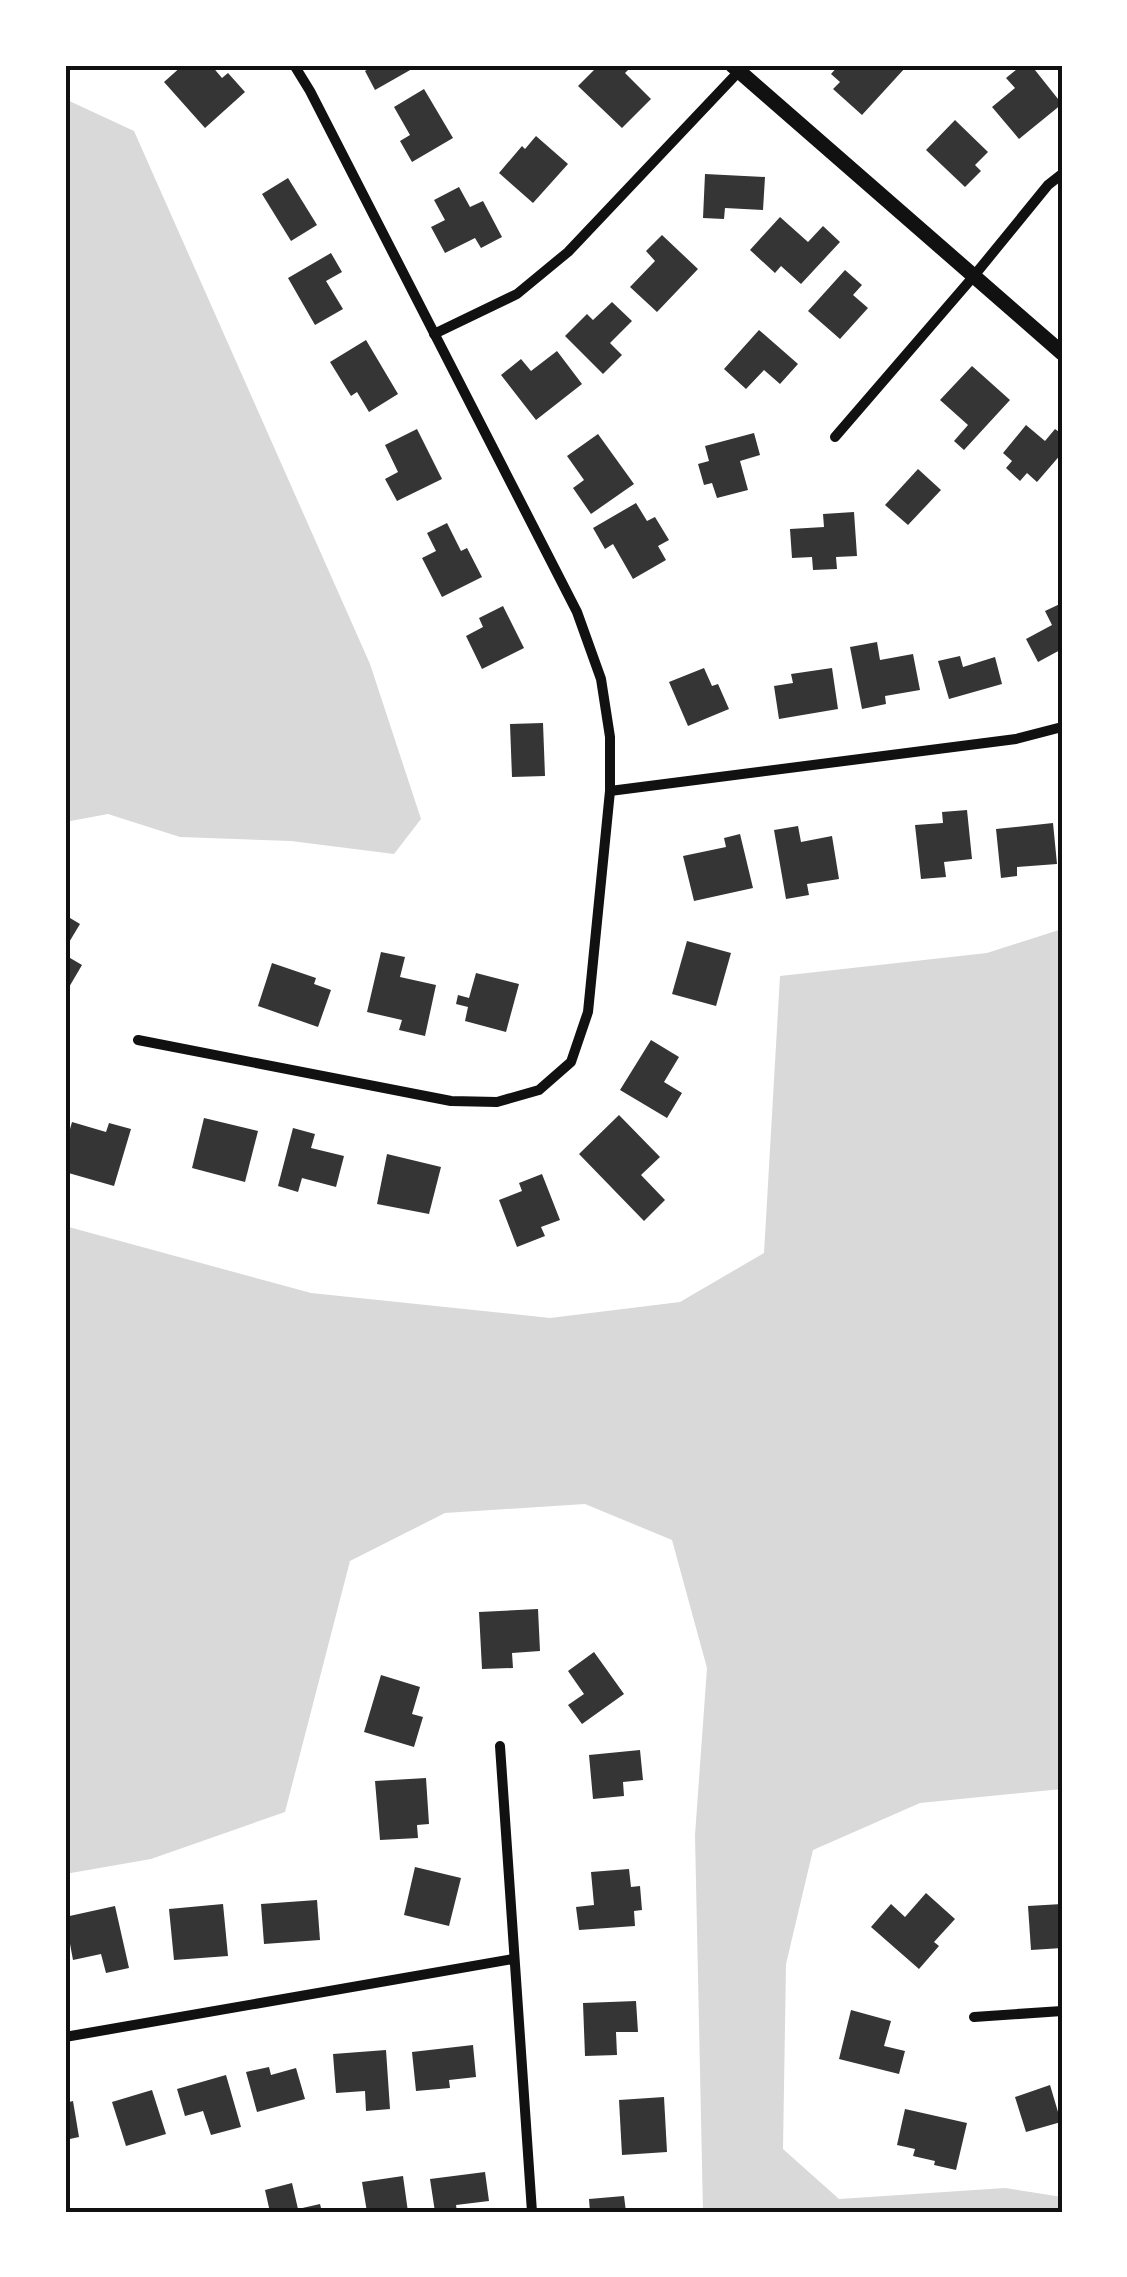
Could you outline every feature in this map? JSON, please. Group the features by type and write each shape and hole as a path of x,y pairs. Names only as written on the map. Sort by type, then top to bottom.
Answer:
{"street":[{"path":"138,1040 451,1101 498,1102 539,1090 571,1062 588,1012 610,791 610,737 601,680 577,612 294,65"},
{"path":"434,334 517,294 568,252 739,67 1062,353"},
{"path":"835,437 1048,185 1062,174"},
{"path":"610,791 1016,739 1062,728"},
{"path":"500,1746 532,2212"},
{"path":"65,2037 513,1959"},
{"path":"974,2017 1062,2012"}],"shaded area":[{"path":"65,99 134,131 370,664 421,819 394,854 291,841 180,837 108,814 65,822"},
{"path":"1062,929 1062,1789 920,1803 813,1850 786,1964 783,2149 839,2199 1005,2188 1062,2197 1062,2212 703,2212 695,1835 707,1668 672,1540 585,1504 445,1513 350,1561 285,1812 151,1859 65,1874 65,1226 311,1293 550,1318 680,1302 764,1253 780,976 987,953"}],"building":[{"path":"183,65 211,65 222,78 228,73 245,92 205,128 164,82"},
{"path":"375,65 419,65 375,90 365,71"},
{"path":"599,65 633,65 625,73 651,99 622,128 578,86"},
{"path":"839,65 905,68 862,115 833,89 840,82 831,74"},
{"path":"1022,65 1031,65 1062,104 1019,139 992,107 1015,88 1006,78"},
{"path":"424,89 453,138 412,162 400,141 410,135 394,107"},
{"path":"955,120 988,152 975,165 981,171 965,187 926,150"},
{"path":"536,136 568,164 533,203 499,173"},
{"path":"705,174 765,177 763,210 725,208 724,219 703,218"},
{"path":"288,178 317,225 291,241 262,194"},
{"path":"459,187 470,207 483,201 502,237 481,248 475,238 445,253 431,227 445,220 434,200"},
{"path":"780,217 808,242 823,226 840,242 801,284 781,266 775,273 750,250"},
{"path":"662,235 698,269 657,312 630,287 655,261 646,251"},
{"path":"331,253 342,272 326,281 343,309 315,325 288,278"},
{"path":"845,270 862,285 853,295 868,308 840,339 808,311"},
{"path":"612,302 632,321 610,343 622,355 603,374 565,336 587,314 593,320"},
{"path":"759,330 798,364 780,384 764,370 746,389 724,369"},
{"path":"366,340 398,394 369,412 357,392 351,396 330,362"},
{"path":"557,351 582,384 536,420 501,375 521,359 531,371"},
{"path":"972,366 1010,400 964,450 954,441 968,425 940,400"},
{"path":"1026,425 1045,441 1055,429 1062,434 1062,453 1037,482 1027,473 1020,481 1006,468 1012,461 1003,453"},
{"path":"417,429 442,479 397,501 385,479 398,472 385,445"},
{"path":"754,433 760,455 740,461 748,490 717,498 712,483 704,485 698,464 709,461 705,446"},
{"path":"598,434 634,484 591,514 573,488 584,480 567,456"},
{"path":"918,469 941,490 908,525 885,505"},
{"path":"636,503 647,521 655,517 669,540 658,546 666,560 633,579 613,544 605,549 593,528"},
{"path":"854,512 857,556 836,557 837,569 813,570 812,557 792,558 790,529 824,527 823,514"},
{"path":"447,523 461,551 467,548 482,577 442,597 422,558 436,551 427,533"},
{"path":"1062,603 1062,649 1038,662 1026,639 1052,625 1045,611"},
{"path":"503,606 524,648 482,669 466,636 483,627 479,618"},
{"path":"877,642 880,660 913,654 920,690 885,696 886,704 862,709 850,647"},
{"path":"960,656 963,667 995,657 1002,684 949,699 938,661"},
{"path":"704,668 712,686 718,684 729,709 688,726 669,682"},
{"path":"832,668 838,709 779,719 774,686 793,683 791,674"},
{"path":"543,723 545,776 512,777 510,724"},
{"path":"967,810 972,859 944,862 946,877 921,879 915,825 943,823 942,812"},
{"path":"1053,823 1057,864 1017,867 1017,876 1001,878 996,829"},
{"path":"798,826 801,842 832,836 839,879 807,884 809,895 786,899 774,830"},
{"path":"740,834 753,888 694,901 683,856 726,847 724,838"},
{"path":"65,915 80,924 65,949"},
{"path":"687,941 731,953 716,1006 672,994"},
{"path":"381,952 405,957 400,977 436,985 425,1036 399,1030 402,1020 367,1012"},
{"path":"65,955 82,965 65,994"},
{"path":"272,963 316,978 314,984 331,990 318,1027 258,1006"},
{"path":"476,973 519,984 506,1032 465,1021 468,1007 456,1004 458,995 469,998"},
{"path":"651,1040 679,1057 664,1082 682,1093 667,1118 620,1090"},
{"path":"619,1115 660,1157 641,1175 665,1200 644,1221 579,1154"},
{"path":"204,1118 258,1131 245,1182 192,1168"},
{"path":"72,1122 106,1132 109,1123 131,1129 114,1186 65,1172 65,1147"},
{"path":"293,1128 315,1134 311,1148 344,1156 336,1187 302,1178 298,1192 278,1186"},
{"path":"387,1154 441,1167 429,1214 377,1204"},
{"path":"542,1174 560,1220 541,1227 545,1236 517,1247 499,1200 522,1191 519,1183"},
{"path":"538,1609 540,1651 512,1653 513,1668 482,1669 479,1612"},
{"path":"594,1652 624,1694 582,1724 568,1705 584,1694 568,1671"},
{"path":"381,1675 420,1687 412,1714 423,1717 414,1747 364,1732"},
{"path":"640,1750 643,1780 623,1782 624,1796 593,1799 589,1755"},
{"path":"426,1778 429,1824 417,1825 418,1838 380,1840 375,1781"},
{"path":"415,1867 461,1878 449,1926 404,1915"},
{"path":"629,1869 631,1887 640,1886 642,1910 634,1911 635,1926 579,1930 576,1907 594,1905 591,1872"},
{"path":"926,1893 955,1919 934,1942 939,1946 919,1969 871,1927 891,1904 905,1917"},
{"path":"317,1900 320,1940 264,1944 261,1904"},
{"path":"223,1904 228,1956 174,1960 169,1909"},
{"path":"1062,1904 1062,1948 1031,1950 1028,1906"},
{"path":"115,1906 129,1968 106,1973 101,1954 73,1960 65,1917"},
{"path":"636,2001 638,2032 616,2032 617,2055 585,2056 583,2003"},
{"path":"851,2010 891,2021 884,2046 905,2051 899,2074 839,2059"},
{"path":"473,2045 476,2077 449,2080 450,2088 416,2091 412,2052"},
{"path":"386,2050 390,2109 366,2111 365,2091 336,2093 333,2054"},
{"path":"269,2067 271,2075 296,2068 305,2099 257,2112 246,2072"},
{"path":"226,2075 241,2127 211,2135 203,2111 185,2116 177,2089"},
{"path":"1050,2085 1061,2122 1026,2132 1015,2097"},
{"path":"152,2090 166,2134 126,2146 112,2102"},
{"path":"664,2097 667,2152 622,2155 619,2100"},
{"path":"73,2101 79,2137 65,2140 65,2103"},
{"path":"905,2109 967,2123 956,2170 934,2165 935,2161 913,2156 915,2149 897,2145"},
{"path":"485,2172 489,2201 456,2205 457,2212 435,2212 430,2179"},
{"path":"403,2176 408,2212 367,2212 362,2182"},
{"path":"292,2183 298,2209 320,2204 322,2212 270,2212 265,2190"},
{"path":"624,2196 626,2212 590,2212 589,2199"}]}
